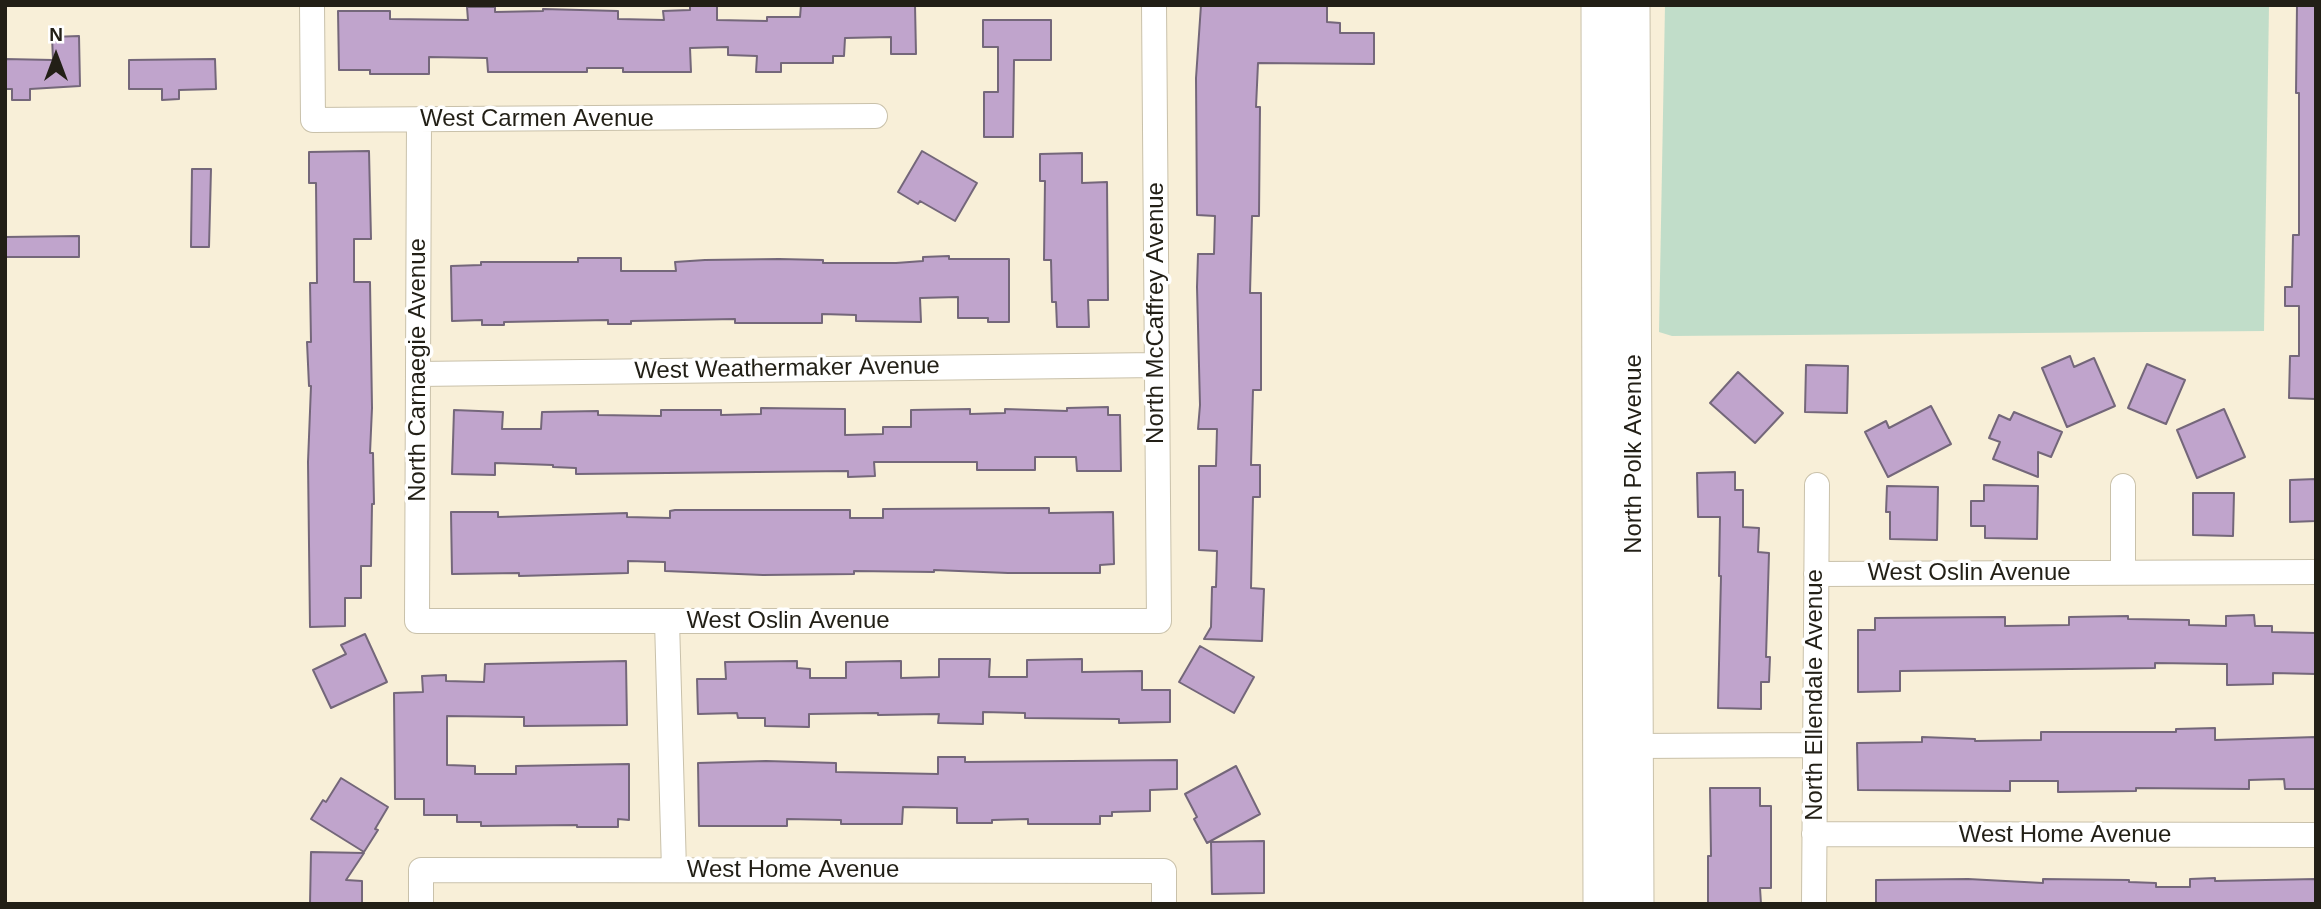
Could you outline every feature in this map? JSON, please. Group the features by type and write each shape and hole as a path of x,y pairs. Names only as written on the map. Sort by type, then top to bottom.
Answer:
{"main road":[{"name":"North Polk Avenue","path":"1599,5 1601,904"},
{"name":"North Polk Avenue","path":"1632,5 1636,904"},
{"path":"1600,534 1614,559 1615,719 1636,746"}],"street":[{"name":"West Carmen Avenue","path":"312,5 313,120 875,116"},
{"name":"North McCaffrey Avenue","path":"1154,5 1159,621"},
{"name":"North Carnaegie Avenue","path":"417,621 419,120"},
{"name":"West Weathermaker Avenue","path":"418,373 1157,365"},
{"name":"North Ellendale Avenue","path":"1814,904 1817,485"},
{"path":"2123,486 2123,573"},
{"name":"West Oslin Avenue","path":"1815,574 2316,572"},
{"name":"West Oslin Avenue","path":"417,621 1159,621"},
{"path":"667,621 674,870"},
{"path":"1636,746 1814,745"},
{"name":"West Home Avenue","path":"1814,834 2316,835"},
{"name":"West Home Avenue","path":"421,904 421,870 1164,871 1164,904"}],"green space":[{"path":"1665,5 2269,5 2264,331 1672,336 1659,332"}],"building":[{"path":"801,5 915,5 916,54 891,54 891,37 845,38 844,56 833,56 833,63 781,63 781,72 756,72 757,56 728,55 728,47 690,48 691,72 623,72 623,68 587,68 587,72 488,72 487,58 429,57 429,74 370,74 370,70 339,70 338,11 390,11 390,19 468,20 467,7 495,7 495,12 543,9 618,11 618,19 664,20 663,11 690,10 690,6 717,6 717,20 767,21 767,17 800,17"},
{"path":"1201,5 1327,6 1327,22 1340,23 1340,33 1374,33 1374,64 1258,63 1256,107 1260,107 1259,216 1252,216 1250,293 1261,293 1261,390 1253,390 1251,465 1260,465 1260,497 1253,497 1251,588 1264,589 1262,641 1204,639 1211,627 1212,587 1216,587 1217,551 1199,550 1199,466 1216,466 1217,429 1198,429 1198,254 1214,254 1215,216 1197,215 1196,78"},
{"path":"2297,5 2316,5 2316,399 2289,398 2290,356 2299,356 2299,306 2285,306 2285,287 2292,287 2293,235 2299,235"},
{"path":"983,20 1051,20 1051,60 1014,60 1013,137 984,137 984,92 998,92 998,47 983,47"},
{"path":"79,36 80,86 30,89 30,100 12,100 12,89 5,89 5,59 53,60 52,37"},
{"path":"215,59 216,89 179,90 179,99 162,100 162,89 129,89 129,60"},
{"path":"369,151 371,239 354,239 354,282 370,282 370,453 373,453 374,504 371,566 361,566 361,598 345,598 345,626 310,627 308,462 311,386 307,342 311,342 310,283 317,283 316,183 309,183 309,152"},
{"path":"922,151 977,183 955,221 898,192"},
{"path":"1082,153 1082,183 1107,182 1108,300 1088,300 1089,327 1057,327 1056,302 1052,302 1051,260 1044,260 1045,181 1040,181 1040,154"},
{"path":"192,169 211,169 209,247 191,247"},
{"path":"79,236 79,257 5,257 5,237"},
{"path":"949,256 949,259 1009,259 1009,322 988,322 988,318 958,318 958,297 920,298 921,322 856,321 856,315 822,314 822,323 735,323 735,319 631,321 631,324 608,324 608,320 504,322 504,325 482,325 482,320 452,321 451,266 481,265 481,262 578,262 578,258 621,258 621,271 676,271 675,262 705,260 779,259 823,260 823,263 896,263 923,261 923,257"},
{"path":"2070,356 2074,367 2094,358 2115,406 2067,427 2042,368"},
{"path":"2147,364 2185,380 2166,424 2128,408"},
{"path":"1806,365 1848,366 1847,413 1805,412"},
{"path":"1738,372 1783,413 1755,443 1710,403"},
{"path":"1931,406 1951,444 1888,477 1865,432 1886,421 1889,428"},
{"path":"1108,407 1108,415 1120,415 1121,471 1077,471 1076,457 1035,457 1035,470 977,470 977,462 874,462 875,476 848,477 848,471 576,474 576,468 495,463 495,475 452,474 454,410 503,412 502,429 541,429 542,412 598,411 598,415 661,416 661,410 721,410 721,415 761,414 761,408 845,409 845,435 883,434 883,427 911,427 911,410 970,409 970,414 1005,413 1005,409 1067,411 1067,408"},
{"path":"2224,409 2245,457 2197,478 2177,430"},
{"path":"2014,412 2062,432 2051,457 2038,452 2038,477 1993,459 2000,442 1989,438 1999,415 2010,420"},
{"path":"1735,472 1735,490 1743,490 1743,527 1759,528 1758,552 1769,553 1766,657 1770,657 1769,682 1761,682 1761,709 1718,708 1720,517 1698,517 1697,473"},
{"path":"2316,479 2316,521 2290,522 2290,480"},
{"path":"1984,485 2038,486 2037,539 1985,538 1985,526 1971,526 1971,501 1984,501"},
{"path":"1887,486 1938,487 1937,540 1890,539 1890,512 1886,512"},
{"path":"2193,493 2234,493 2233,536 2193,535"},
{"path":"1049,508 1049,513 1113,512 1114,564 1100,565 1100,573 934,570 763,575 665,571 665,562 628,561 628,573 519,576 519,573 452,574 451,512 498,512 498,517 627,513 627,517 670,518 670,511 675,510 850,510 850,518 883,518 883,509"},
{"path":"2254,615 2255,626 2272,626 2272,632 2316,633 2316,674 2273,673 2273,684 2227,685 2227,664 2155,663 2155,668 1900,671 1900,691 1858,692 1858,630 1875,630 1875,618 2005,617 2005,626 2069,625 2069,617 2128,616 2128,619 2189,620 2189,625 2226,626 2226,616"},
{"path":"365,634 387,682 331,708 313,670 346,654 341,645"},
{"path":"1200,646 1254,677 1234,713 1179,682"},
{"path":"939,659 990,659 989,677 1027,677 1027,660 1082,659 1082,672 1142,671 1142,690 1170,690 1170,722 1119,723 1119,719 1025,718 1025,713 983,712 983,724 938,723 939,714 878,713 809,714 809,727 765,726 765,718 738,718 737,713 698,714 697,679 726,679 725,662 797,661 797,668 810,669 810,678 846,678 846,662 901,661 901,678 939,677"},
{"path":"626,661 627,725 524,726 524,717 447,716 447,765 475,766 475,774 516,774 516,766 629,764 629,820 618,819 618,827 481,826 481,822 457,822 457,815 424,815 424,799 395,799 394,693 423,692 422,676 446,675 446,681 484,682 485,664"},
{"path":"2215,728 2215,740 2316,737 2316,789 2285,789 2284,779 2249,780 2249,789 2136,788 2136,791 2058,792 2058,781 2010,781 2010,791 1858,790 1857,743 1922,742 1922,737 1975,741 2041,740 2041,732 2176,732 2176,729"},
{"path":"938,757 965,757 965,762 1177,760 1177,789 1150,790 1150,811 1112,812 1112,816 1100,816 1100,824 1028,824 1028,819 957,823 957,808 903,807 902,824 841,824 841,820 787,819 787,826 699,826 698,763 836,763 836,772 938,774"},
{"path":"1236,766 1260,814 1207,843 1185,794"},
{"path":"341,778 388,807 364,852 311,819"},
{"path":"1710,788 1760,788 1760,806 1771,806 1771,888 1760,888 1761,904 1708,904 1708,856 1711,856"},
{"path":"1264,841 1264,893 1212,894 1211,842"},
{"path":"311,852 364,853 346,880 362,881 362,904 310,904"},
{"path":"2215,878 2215,881 2316,879 2316,904 1876,904 1876,880 1968,879 2043,883 2043,879 2129,880 2156,883 2156,887 2190,887 2190,879"}]}
